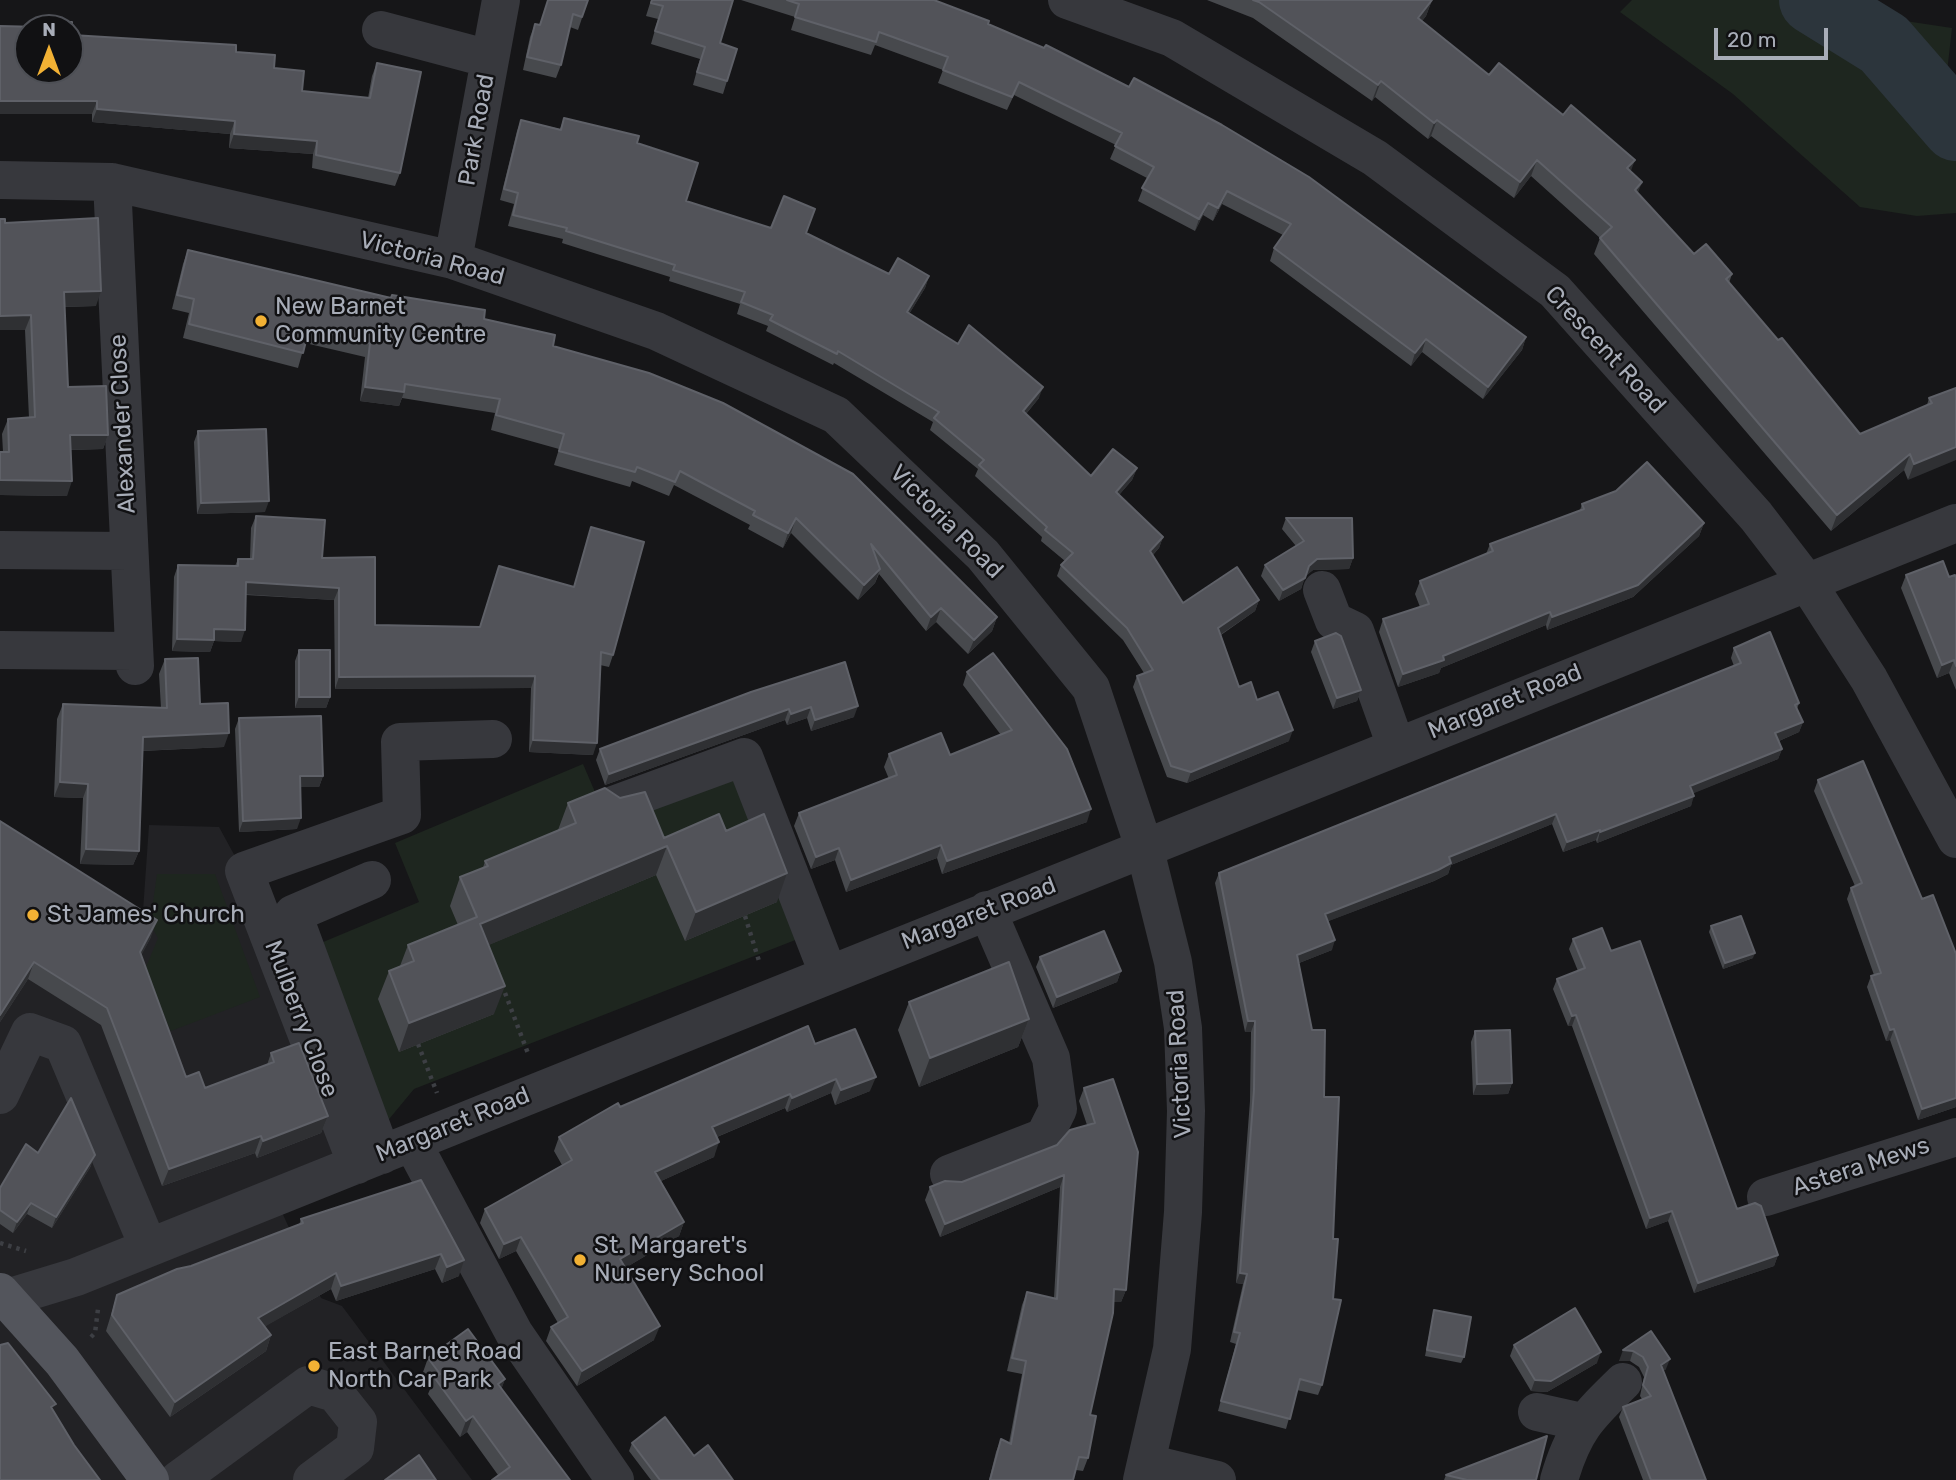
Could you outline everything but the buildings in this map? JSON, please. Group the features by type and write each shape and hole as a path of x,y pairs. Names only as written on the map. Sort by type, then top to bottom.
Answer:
{"main road":[{"path":"2,1296 62,1361 150,1480"}],"street":[{"name":"Park Road","path":"453,260 501,0"},
{"name":"Crescent Road","path":"1067,0 1172,38 1375,158 1555,291 1756,516 1806,581 1869,679 1956,839"},
{"path":"381,30 490,60"},
{"name":"Victoria Road","path":"0,180 112,183 453,260 656,331 836,415 983,555 1091,688 1145,850 1179,1002 1183,1028 1186,1111 1183,1212 1172,1349 1144,1471"},
{"name":"Alexander Close","path":"0,650 134,659 112,183"},
{"name":"Margaret Road","path":"2,1296 76,1277 770,996 1145,850 1396,746 1956,523"},
{"path":"0,550 129,551"},
{"path":"1322,590 1335,621 1355,631 1396,746"},
{"name":"Mulberry Close","path":"383,1154 244,871 402,815 400,742 493,739"},
{"path":"613,805 744,757 828,973"},
{"path":"372,880 293,914 383,1154 514,1334 615,1480"},
{"path":"949,1174 1044,1137 1058,1109 1051,1058 987,910"},
{"path":"0,1095 30,1032 63,1044 148,1246"},
{"name":"Astera Mews","path":"1766,1197 1956,1137"},
{"path":"1559,1480 1568,1449 1582,1422 1623,1382"},
{"path":"177,1480 308,1385 335,1393 358,1422 355,1448 312,1480"},
{"path":"1537,1412 1582,1422"},
{"path":"1144,1471 1217,1480"}],"path":[{"path":"745,916 770,996"},
{"path":"497,971 541,1089"},
{"path":"418,1044 450,1126"}],"shaded area":[{"path":"1632,0 1834,0 1839,11 1952,28 1941,126 1956,141 1956,213 1917,216 1860,207 1733,94 1620,12"},
{"path":"583,764 607,820 730,773 803,937 414,1089 385,1124 316,945 419,902 395,843"},
{"path":"0,822 143,911 149,825 219,827 243,871 357,1168 275,1197 321,1298 342,1306 472,1480 0,1480"},
{"path":"157,874 215,874 260,997 171,1031 144,972 158,938 150,924"}],"waterway":[{"path":"1813,0 1884,44 1956,127"}],"place":[{"name":"New Barnet Community Centre","path":"261,321"},
{"name":"St James' Church","path":"33,915"},
{"name":"St. Margaret's Nursery School","path":"580,1260"},
{"name":"East Barnet Road North Car Park","path":"314,1366"}]}
